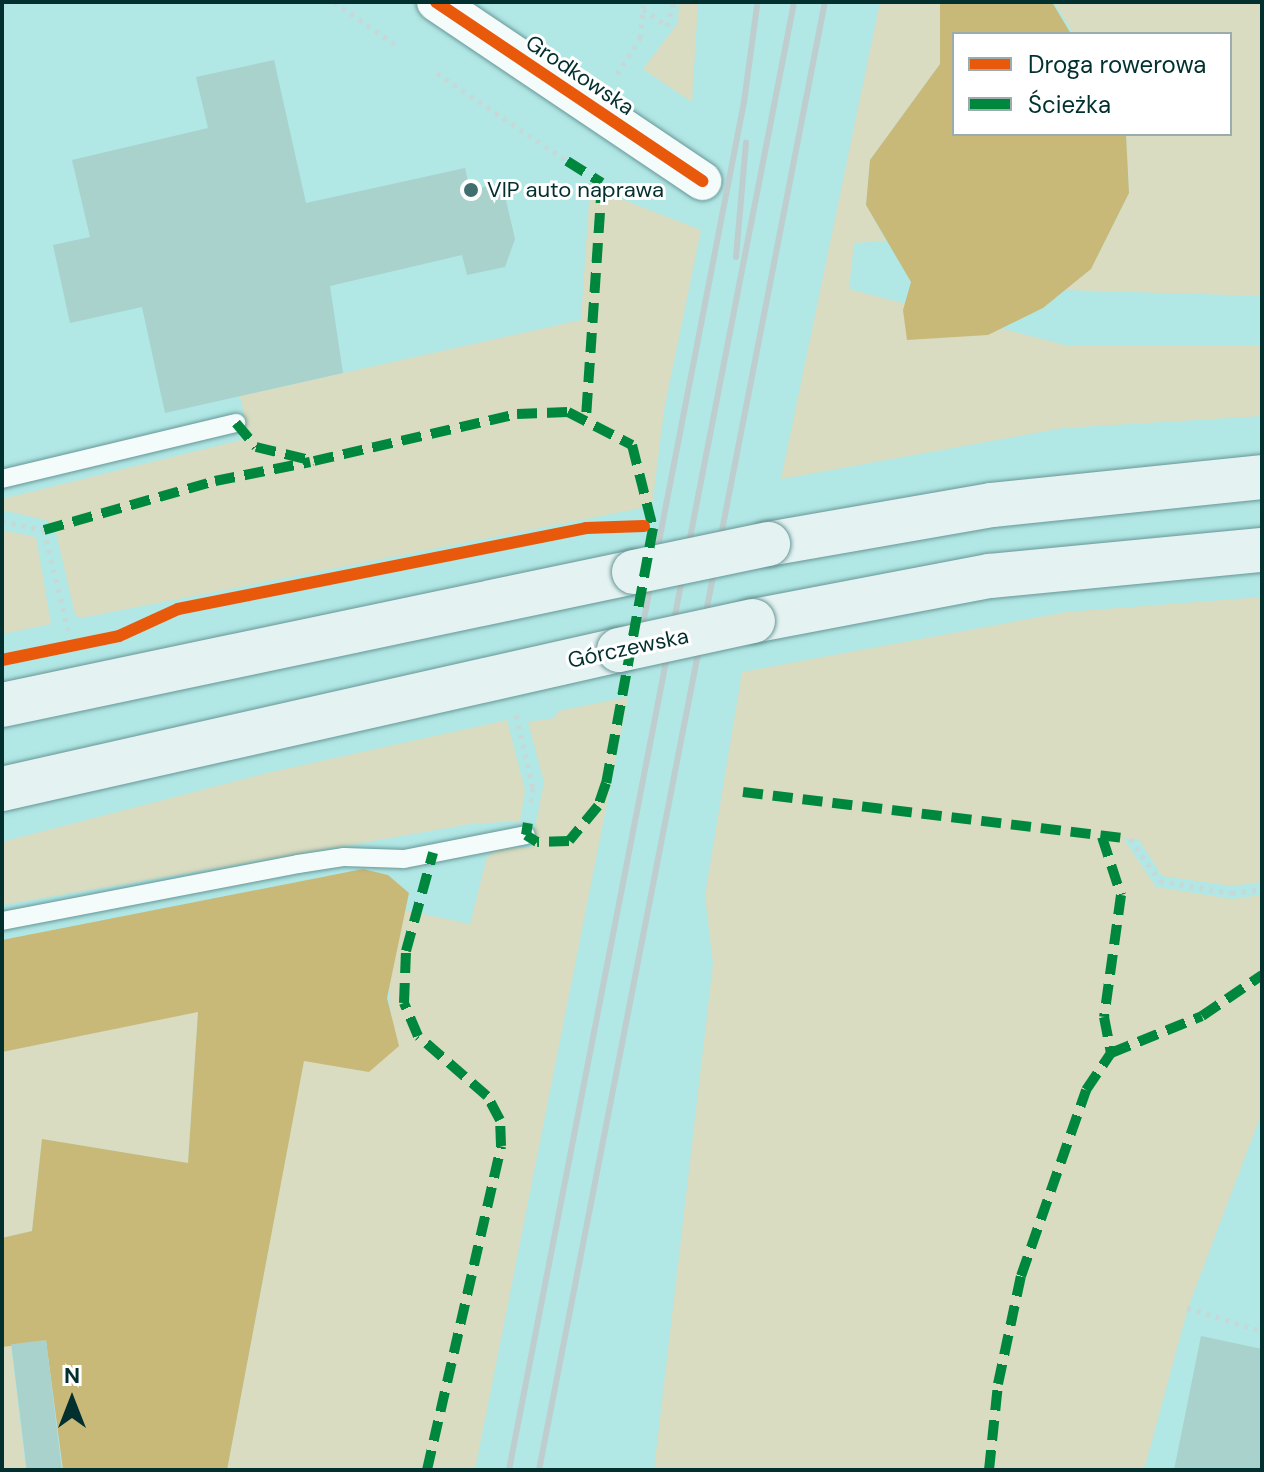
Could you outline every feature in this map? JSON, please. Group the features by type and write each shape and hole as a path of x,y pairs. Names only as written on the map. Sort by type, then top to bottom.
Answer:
{"main road":[{"path":"2,705 768,544 992,505 1262,477"},
{"name":"Górczewska","path":"2,789 753,621 990,576 1262,550"}],"street":[{"name":"Grodkowska","path":"436,2 702,181"}],"lane":[{"path":"2,479 236,423"},
{"path":"2,921 298,864 344,857 404,859 526,835"}],"path":[{"path":"334,2 399,47"},
{"path":"643,5 667,26 674,2"},
{"path":"614,78 640,38 643,5"},
{"path":"437,73 567,161"},
{"path":"2,521 44,530 68,630"},
{"path":"518,721 533,788 530,812"},
{"path":"1130,839 1160,881 1232,893 1262,889"},
{"path":"1187,1308 1262,1331"}],"green space":[{"path":"679,2 698,2 692,102 643,69 678,23"},
{"path":"880,2 940,2 940,64 870,160 866,205 886,241 854,243 849,289 1069,346 1262,346 1262,416 1063,428 781,479"},
{"path":"1054,2 1262,2 1262,296 1065,290 1091,269 1129,193 1126,136 1232,136 1232,32 1073,32"},
{"path":"590,187 701,230 664,410 652,506 81,618 75,615 55,528 46,520 2,510 2,499 249,438 240,396 581,320"},
{"path":"2,530 36,537 51,624 2,634"},
{"path":"1262,597 1262,882 1232,886 1162,876 1139,840 1123,838 1156,887 1232,899 1262,895 1262,1112 1188,1308 1144,1470 654,1470 713,964 705,895 742,672 1066,612"},
{"path":"628,697 475,1470 227,1470 304,1060 368,1072 391,1025 389,973 405,910 470,924 487,857 498,849 531,847 544,782 528,722 554,718 558,711"},
{"path":"507,720 525,790 520,821 471,824 2,905 2,842 267,773"},
{"path":"198,1011 188,1163 42,1139 32,1231 2,1238 2,1052"},
{"path":"11,1345 26,1470 2,1470 2,1347"}],"shaded area":[{"path":"940,2 1052,2 1070,32 952,32 952,136 1126,136 1129,193 1091,269 1043,308 988,335 907,340 903,310 911,282 866,205 870,160 940,64"},
{"path":"363,869 388,875 409,893 387,998 399,1046 369,1072 304,1061 227,1470 63,1470 46,1341 2,1347 2,1238 32,1231 42,1139 188,1163 198,1012 2,1052 2,940"}],"building":[{"path":"274,60 306,203 465,168 470,190 502,183 515,239 505,267 467,275 462,255 330,286 343,373 165,413 142,307 70,323 53,245 90,237 72,160 208,128 196,77"},
{"path":"1201,1336 1262,1349 1262,1470 1174,1470"},
{"path":"46,1340 62,1470 27,1470 11,1344"}],"railway":[{"path":"509,1470 794,2"},
{"path":"539,1470 825,2"},
{"path":"637,655 744,102 757,6"},
{"path":"736,257 746,142"}],"marked path":[{"path":"567,161 602,183 586,420"},
{"path":"236,423 256,447 314,461 517,414 568,412 632,445 653,528 606,783 598,806 569,841 537,842 526,835 528,823"},
{"path":"44,530 215,481 310,462"},
{"path":"743,792 1130,839"},
{"path":"1102,837 1121,895 1104,1017 1111,1053"},
{"path":"427,1470 501,1146 500,1120 487,1096 418,1036 404,1003 406,951 433,853"},
{"path":"989,1470 998,1384 1021,1276 1086,1090 1111,1053 1202,1016 1262,975"}],"cycle path":[{"path":"436,2 702,181"},
{"path":"2,660 119,636 178,609 586,528 644,526"}],"place":[{"name":"VIP auto naprawa","path":"471,190"}]}
